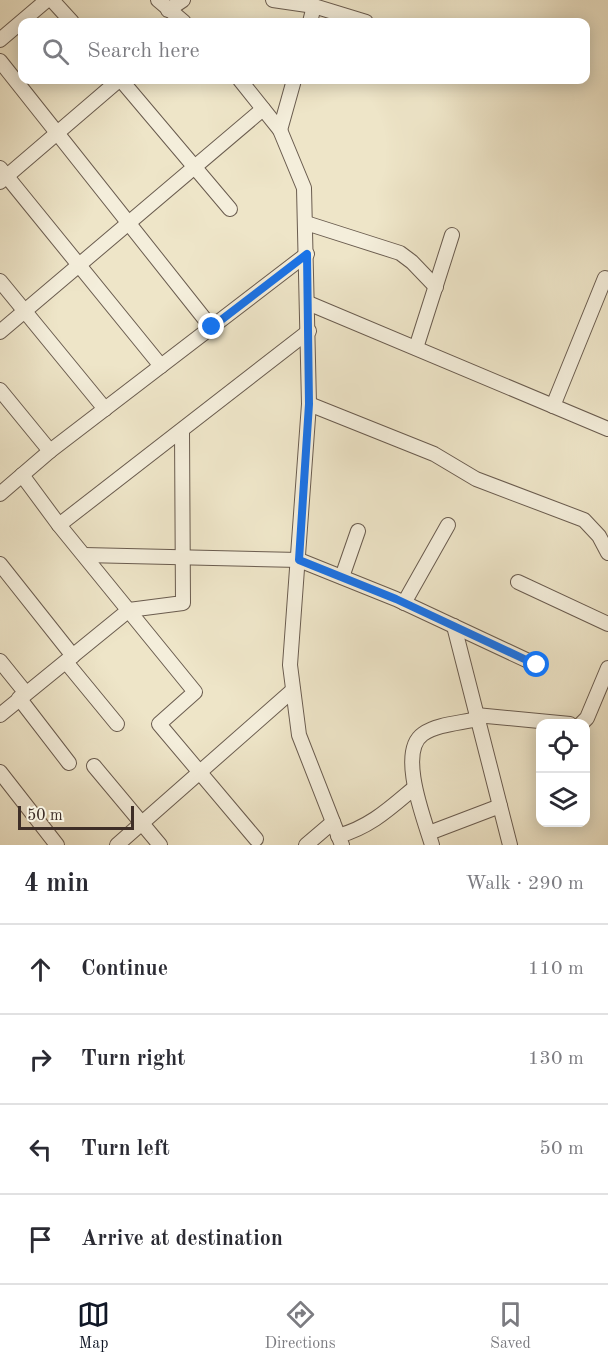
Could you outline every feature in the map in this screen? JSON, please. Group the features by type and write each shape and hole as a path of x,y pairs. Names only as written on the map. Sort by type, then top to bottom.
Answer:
{"street":[{"path":"26,18 47,0"},
{"path":"52,0 68,18"},
{"path":"158,0 179,18"},
{"path":"168,10 183,0"},
{"path":"273,0 314,6 353,18"},
{"path":"311,18 314,6"},
{"path":"0,40 18,25"},
{"path":"0,61 18,84"},
{"path":"18,84 212,327"},
{"path":"115,84 2,176 161,366"},
{"path":"123,84 230,209"},
{"path":"243,84 280,130 304,188 309,404 290,665 299,735 340,841 379,819 414,788"},
{"path":"280,130 293,84"},
{"path":"0,332 262,109"},
{"path":"306,223 400,253 412,262 435,287"},
{"path":"416,348 452,235"},
{"path":"0,494 50,451 307,254"},
{"path":"553,406 605,278"},
{"path":"0,281 105,409"},
{"path":"308,303 608,429"},
{"path":"59,525 309,331"},
{"path":"0,390 50,451"},
{"path":"309,404 434,454 476,479 584,520 599,536 608,554"},
{"path":"0,715 129,610 183,603 182,431"},
{"path":"22,475 59,525 195,692 159,724 256,839"},
{"path":"404,603 448,525"},
{"path":"342,577 358,531"},
{"path":"84,555 299,560 404,603 537,665"},
{"path":"0,564 117,724"},
{"path":"518,582 608,624"},
{"path":"454,626 510,845"},
{"path":"0,661 69,763"},
{"path":"586,719 608,668"},
{"path":"117,845 293,690"},
{"path":"500,806 430,839 414,788 414,753 420,736 430,730 477,717 536,721"},
{"path":"94,766 160,845"},
{"path":"0,772 57,845"},
{"path":"306,845 333,822"}],"route":[{"path":"212,327 307,254 309,404 299,560 396,599 537,665"}]}
